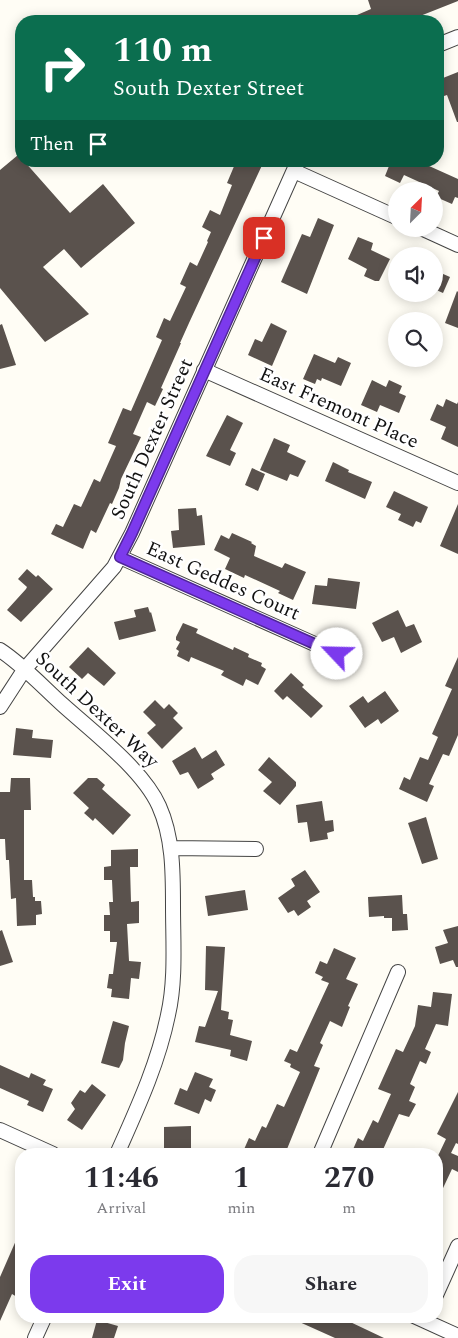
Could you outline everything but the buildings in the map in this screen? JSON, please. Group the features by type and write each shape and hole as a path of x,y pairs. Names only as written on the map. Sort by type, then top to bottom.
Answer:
{"street":[{"path":"444,43 458,37"},
{"name":"South Dexter Street","path":"0,707 24,670 101,583 120,557 296,167"},
{"path":"298,167 388,213"},
{"path":"442,237 458,244"},
{"name":"East Fremont Place","path":"204,370 458,483"},
{"name":"East Geddes Court","path":"120,557 337,654"},
{"name":"South Dexter Way","path":"0,650 125,761 149,786 167,825 171,848 174,974 169,1015 159,1051 120,1148"},
{"path":"171,848 256,848"},
{"path":"323,1148 398,972"},
{"path":"0,1130 40,1148"},
{"path":"443,1279 458,1246"},
{"path":"35,1338 42,1323"},
{"path":"432,1323 458,1336"}],"route":[{"path":"264,238 120,557 337,654"}]}
